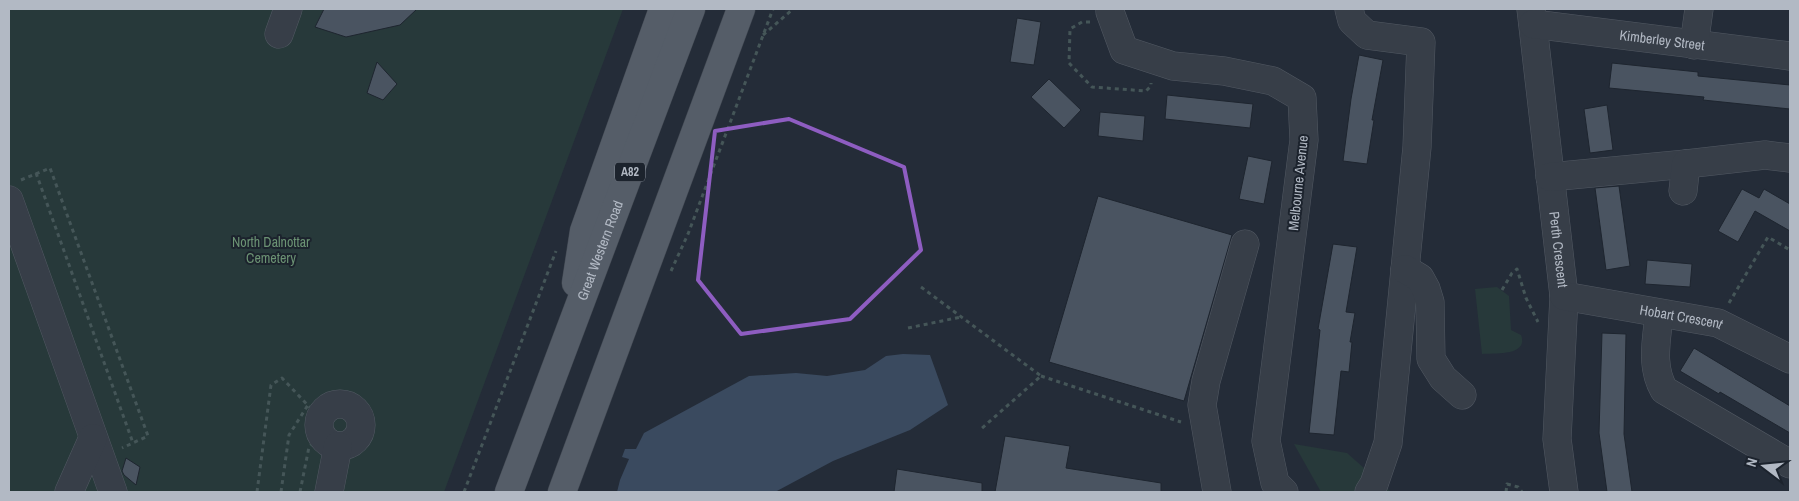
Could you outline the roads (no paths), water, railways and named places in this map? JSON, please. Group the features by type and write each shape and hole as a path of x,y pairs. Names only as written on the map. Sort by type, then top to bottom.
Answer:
{"main road":[{"path":"568,334 584,230 663,9"},
{"name":"Great Western Road","path":"509,492 691,9"},
{"path":"562,492 741,9"}],"street":[{"path":"279,34 288,9"},
{"name":"Melbourne Avenue","path":"1110,9 1124,50 1173,66 1224,71 1273,81 1302,98 1304,140 1266,441 1275,483 1284,492"},
{"path":"1350,9 1352,21 1367,35 1422,42 1417,147 1388,443 1374,484 1369,492"},
{"path":"1694,45 1699,9"},
{"name":"Kimberley Street","path":"1532,16 1694,45 1790,56"},
{"name":"Perth Crescent","path":"1532,16 1564,296 1557,439 1564,492"},
{"path":"1550,177 1765,155 1790,158"},
{"path":"1683,191 1686,164"},
{"path":"13,191 113,492"},
{"path":"1217,492 1208,430 1202,405 1206,382 1246,244"},
{"path":"1405,269 1420,278 1426,288 1430,302 1431,359 1443,378 1462,395"},
{"name":"Hobart Crescent","path":"1564,296 1718,323 1790,359"},
{"path":"1659,314 1655,361 1657,378 1664,390 1790,464"},
{"path":"322,426 329,492"},
{"path":"69,492 97,448"}],"water":[{"path":"903,354 930,355 948,405 910,430 833,461 775,492 617,492 629,459 622,457 625,449 636,449 644,433 749,376 796,373 827,376 865,370 886,356"}],"park label":[{"name":"North Dalnottar Cemetery","path":"271,250"}]}
